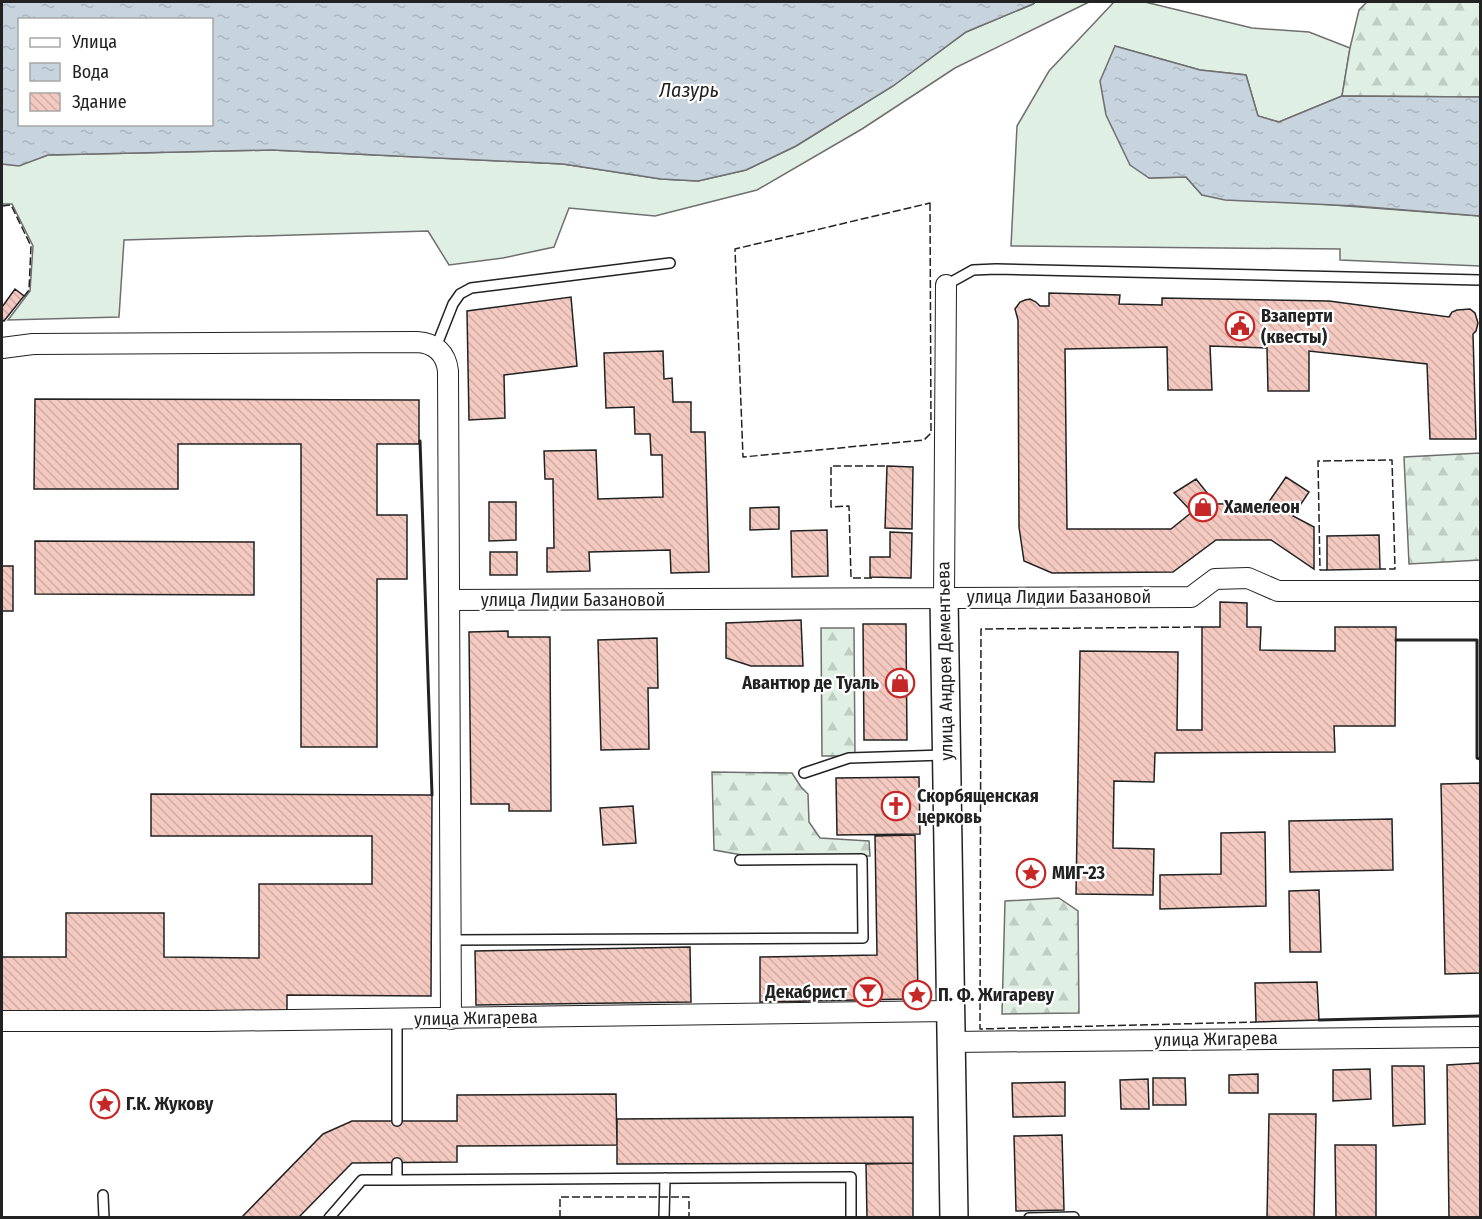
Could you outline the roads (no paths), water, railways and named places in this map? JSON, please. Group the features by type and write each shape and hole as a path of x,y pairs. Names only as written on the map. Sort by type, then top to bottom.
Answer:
{"street":[{"name":"улица Андрея Дементьева","path":"946,285 944,598 954,1218"},
{"path":"2,348 33,344 424,342 436,347 446,360 448,370 450,600 451,1018"},
{"name":"улица Лидии Базановой","path":"450,600 1191,597 1215,579 1248,579 1278,591 1480,591"},
{"name":"улица Жигарева","path":"2,1021 209,1022 950,1011"},
{"name":"улица Жигарева","path":"951,1042 1480,1037"}],"lane":[{"path":"436,347 453,304 460,294 471,288 670,263"},
{"path":"946,285 973,270 996,269 1480,280"},
{"path":"804,773 849,758 946,754"},
{"path":"451,940 862,938 862,859 740,860"},
{"path":"397,1019 397,1121"},
{"path":"397,1180 398,1162"},
{"path":"329,1218 362,1180 851,1177 851,1218"},
{"path":"664,1218 665,1178"},
{"path":"103,1195 104,1218"},
{"path":"1029,1218 1074,1216"}],"water":[{"name":"Лазурь","path":"2,2 1035,2 966,32 893,86 796,146 746,170 698,181 661,179 563,164 272,150 48,155 19,166 2,164"},
{"path":"1115,46 1200,70 1246,75 1258,116 1279,122 1342,96 1480,97 1480,216 1355,206 1225,200 1202,195 1186,177 1149,178 1130,165 1106,115 1100,81"}],"place":[{"name":"Взаперти (квесты)","path":"1240,326"},
{"name":"Хамелеон","path":"1203,507"},
{"name":"Авантюр де Туаль","path":"900,683"},
{"name":"Скорбященская церковь","path":"896,806"},
{"name":"МИГ-23","path":"1031,873"},
{"name":"Декабрист","path":"868,992"},
{"name":"П. Ф. Жигареву","path":"917,995"},
{"name":"Г.К. Жукову","path":"105,1104"}]}
